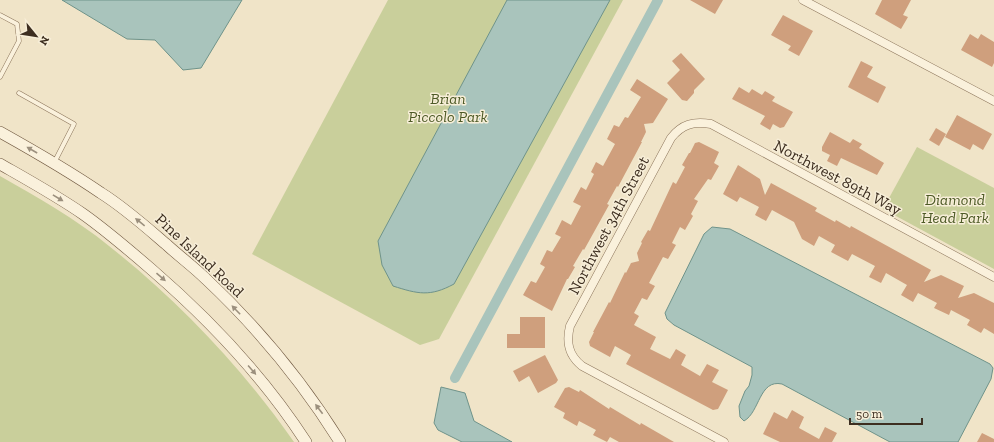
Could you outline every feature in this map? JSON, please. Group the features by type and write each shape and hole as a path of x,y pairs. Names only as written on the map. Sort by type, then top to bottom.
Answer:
{"main road":[{"name":"Pine Island Road","path":"0,132 102,193 139,221 206,279 286,365 325,417 340,442"},
{"path":"0,164 82,213 121,243 188,301 233,348 266,386 306,442"}],"street":[{"path":"803,0 994,101"},
{"name":"Northwest 89th Way","path":"688,124 698,122 711,124 994,277"},
{"name":"Northwest 34th Street","path":"688,124 676,131 671,138 570,326 568,334 569,348 575,359 582,366 724,442"}],"lane":[{"path":"0,15 16,24 19,41 0,77"},
{"path":"19,93 74,124 54,163"}],"green space":[{"name":"Brian Piccolo Park","path":"388,0 623,0 439,339 420,345 252,254"},
{"name":"Diamond Head Park","path":"917,147 994,188 994,269 883,209"},
{"path":"0,176 42,200 96,236 161,290 209,337 231,362 294,442 0,442"}],"water":[{"path":"62,0 242,0 201,68 183,70 155,40 127,39"},
{"path":"507,0 610,0 454,284 438,291 424,293 393,286 382,265 378,241"},
{"path":"712,227 730,229 990,364 993,368 991,379 958,442 890,442 782,384 774,384 769,386 760,397 749,417 744,421 740,417 739,406 745,391 749,386 752,375 752,367 674,325 667,319 665,313 704,234"},
{"path":"441,387 465,393 474,421 512,442 462,442 438,430 434,423"}],"building":[{"path":"690,0 723,0 715,14"},
{"path":"882,0 911,0 903,15 908,17 901,29 875,14"},
{"path":"783,15 813,31 799,56 788,50 791,46 771,35"},
{"path":"970,34 978,39 981,34 994,42 994,63 992,67 961,50"},
{"path":"681,53 705,79 694,90 694,93 687,101 682,100 667,83 680,70 672,61"},
{"path":"861,61 873,67 867,77 886,87 878,103 848,87"},
{"path":"637,79 668,99 653,123 644,124 646,132 642,142 618,187 617,186 607,204 609,205 584,250 583,249 573,266 575,267 567,279 552,311 523,295 531,281 536,283 545,267 540,264 547,250 552,252 561,237 555,234 562,220 571,225 581,206 573,202 581,187 586,190 594,174 591,172 596,162 603,166 615,144 607,139 614,125 619,127 625,117 628,118 641,97 630,90"},
{"path":"739,87 749,93 752,89 762,95 765,91 775,97 772,101 793,112 784,127 780,128 773,124 770,130 760,124 765,116 732,99"},
{"path":"957,115 992,134 983,150 973,144 970,150 945,137"},
{"path":"936,128 946,134 939,146 929,140"},
{"path":"830,132 850,143 853,139 862,144 859,148 884,163 877,175 841,158 837,166 827,161 830,155 822,151 822,147"},
{"path":"699,142 719,152 714,163 719,166 711,180 708,179 694,199 698,201 691,214 693,216 685,230 680,227 672,243 676,245 668,259 663,257 649,283 655,286 647,300 642,298 634,313 639,316 634,325 656,337 650,349 670,359 676,349 686,355 681,365 700,376 707,364 719,370 712,382 728,390 718,409 713,410 626,364 631,355 615,346 610,357 590,346 589,342 625,272 626,273 631,263 639,261 637,253 642,243 641,242 648,230 650,231 673,182 676,184 685,167 682,165 695,143"},
{"path":"738,165 760,179 765,195 771,183 817,208 815,211 835,222 836,220 850,228 851,226 931,270 924,282 941,275 964,286 958,298 974,293 994,303 994,334 984,328 981,333 967,325 970,320 951,310 949,315 934,308 937,303 918,293 913,302 901,295 907,285 886,273 881,283 869,277 875,266 852,254 848,261 831,252 835,245 819,236 814,246 802,239 794,222 772,210 766,221 755,215 759,207 740,197 737,202 723,194"},
{"path":"520,317 545,317 545,348 507,348 507,334 520,334"},
{"path":"545,355 558,380 556,383 538,393 529,376 519,382 513,371"},
{"path":"569,387 579,392 580,390 609,409 610,407 640,425 641,423 674,442 619,442 610,437 607,442 593,435 596,430 579,421 577,426 563,418 565,413 554,407 565,388"},
{"path":"792,410 804,417 799,428 819,439 825,427 837,433 832,442 780,442 763,434 774,412 787,419"},
{"path":"982,433 994,439 994,442 977,442"}],"waterway":[{"path":"455,378 658,0"}]}
